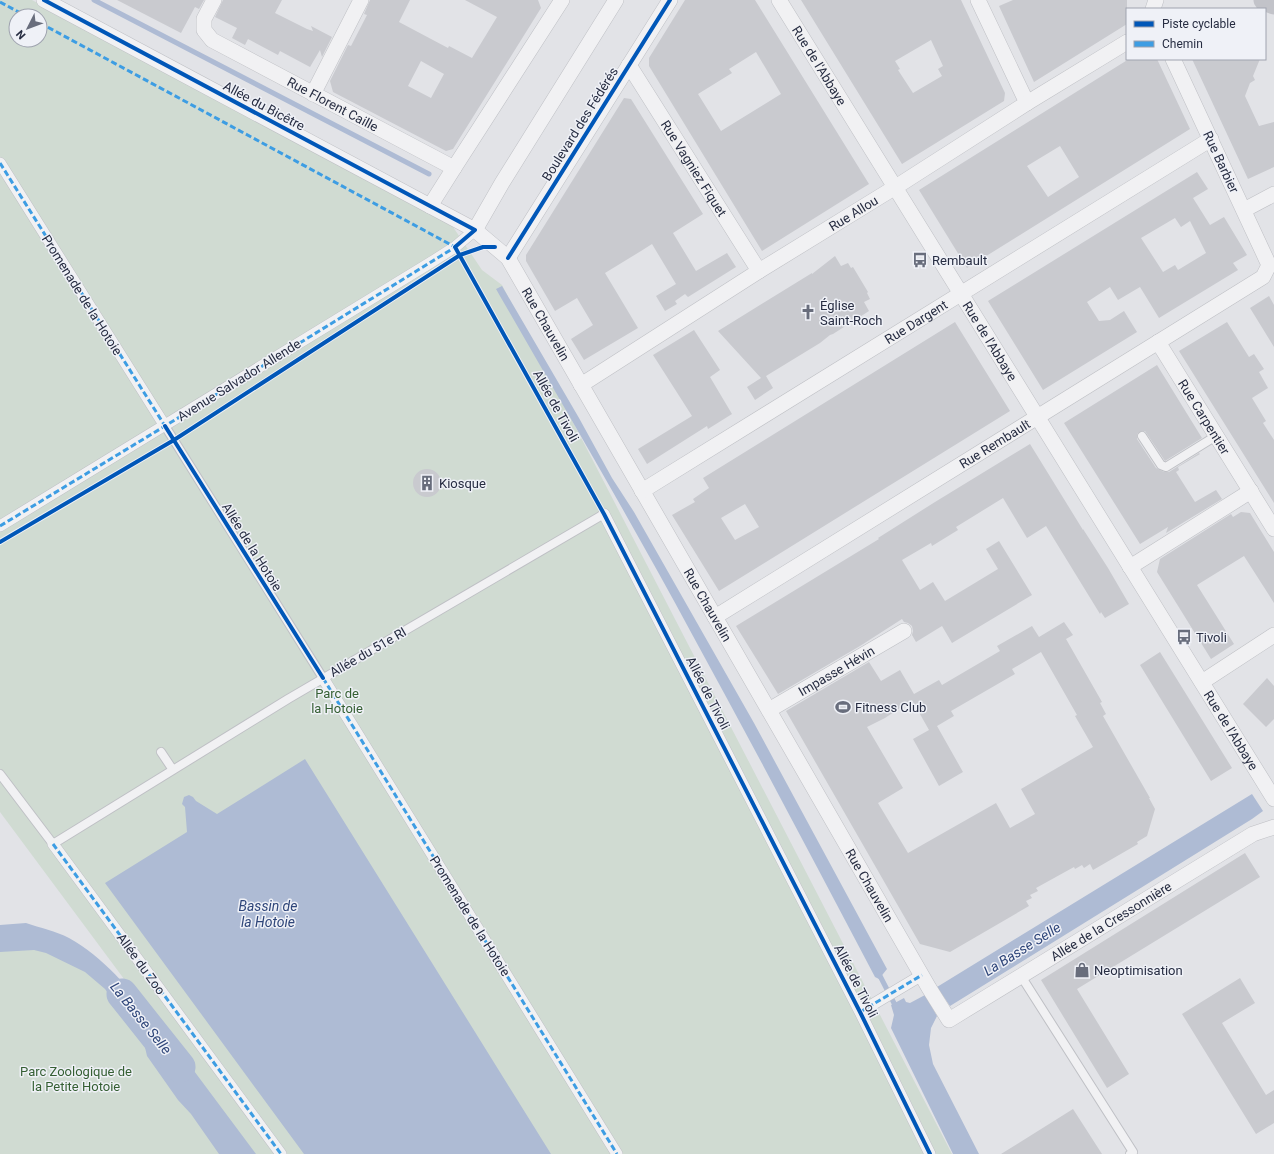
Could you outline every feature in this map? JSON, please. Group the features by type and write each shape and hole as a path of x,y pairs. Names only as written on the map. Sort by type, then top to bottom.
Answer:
{"main road":[{"path":"1264,0 1274,4"}],"street":[{"name":"Allée du Bicêtre","path":"44,0 475,230"},
{"name":"Rue Florent Caille","path":"214,0 204,19 204,30 212,40 454,168"},
{"path":"313,94 361,0"},
{"path":"430,206 562,0"},
{"path":"475,230 505,178 616,0"},
{"name":"Boulevard des Fédérés","path":"508,258 670,0"},
{"name":"Rue de l'Abbaye","path":"779,0 1274,799"},
{"path":"978,0 1027,103"},
{"name":"Rue Allou","path":"581,385 759,271 1126,43"},
{"name":"Rue Barbier","path":"1173,60 1269,264"},
{"name":"Rue Vagniez Fiquet","path":"629,65 759,271"},
{"name":"Rue Dargent","path":"642,491 1211,139"},
{"name":"Promenade de la Hotoie","path":"0,163 165,426"},
{"path":"1244,210 1274,194"},
{"name":"Rue Chauvelin","path":"475,230 508,258 929,988 949,1020"},
{"name":"Avenue Salvador Allende","path":"0,526 426,266 455,247 475,230"},
{"name":"Rue Rembault","path":"715,617 1036,416 1263,277 1269,264"},
{"name":"Rue Carpentier","path":"1158,342 1274,529"},
{"path":"1130,567 1251,491"},
{"name":"Allée de Tivoli","path":"604,514 860,1012 930,1154"},
{"name":"Impasse Hévin","path":"769,710 904,631"},
{"name":"Rue de l'Abbaye","path":"1202,682 1274,635"},
{"name":"Promenade de la Hotoie","path":"323,678 617,1154"},
{"name":"Allée de la Cressonnière","path":"949,1020 1253,834 1274,827"},
{"name":"Allée du Zoo","path":"53,844 281,1154"},
{"path":"860,1012 922,975"}],"lane":[{"name":"Allée de la Hotoie","path":"165,426 323,678"},
{"path":"1142,436 1161,465 1166,468 1216,436"},
{"name":"Allée du 51e RI","path":"53,844 323,678 604,514"},
{"path":"161,752 173,770"},
{"name":"Allée du Zoo","path":"0,774 53,844"},
{"path":"1020,976 1133,1152 1130,1154"}],"green space":[{"name":"Parc de la Hotoie","path":"0,0 32,0 47,8 8,8 8,48 48,48 48,9 451,224 482,270 502,285 952,1154 254,1154 0,812"},
{"name":"Parc Zoologique de la Petite Hotoie","path":"0,946 47,949 86,969 101,983 226,1154 0,1154"}],"water":[{"path":"502,286 612,478 634,512 754,723 887,969 879,979 875,977 762,763 669,592 496,289"},
{"name":"Bassin de la Hotoie","path":"305,759 551,1154 304,1154 105,883 187,832 185,807 182,804 184,797 189,795 193,797 196,801 217,814"},
{"path":"1252,794 1263,811 1252,819 950,1006 937,987"},
{"path":"26,923 59,933 82,946 116,975 156,1019 140,1034 137,1034 105,989 85,972 46,953 34,950 0,952 0,925"},
{"path":"925,995 937,1016 931,1028 929,1045 933,1064 979,1154 953,1154 891,1028 894,1015 891,1005 904,998 906,1002 910,1003"},
{"path":"162,1028 256,1154 219,1154 191,1114 178,1100 147,1056 144,1043 144,1040"}],"building":[{"path":"117,0 204,0 199,9 195,7 181,33"},
{"path":"223,0 282,0 275,13 307,29 313,31 311,26 332,37 322,57 320,50 310,67 280,51 278,55 248,39 245,45 232,38 237,28 215,17"},
{"path":"370,0 410,0 399,22 448,48 449,46 472,58 497,17 465,0 538,0 541,8 453,149 446,151 333,92 330,81 348,45 351,46 367,15 364,14","holes":["421,61 444,74 431,98 408,86"]},
{"path":"685,0 755,0 869,184 762,251 649,66 649,58","holes":["756,52 781,94 721,131 698,94 732,73 729,69"]},
{"path":"801,0 961,0 1005,93 1004,101 902,164","holes":["931,40 943,66 938,69 942,76 913,93 898,70 900,69 895,61"]},
{"path":"1013,0 1127,0 1126,25 1034,82 999,6"},
{"path":"1127,60 1157,60 1190,129 967,268 919,190","holes":["1060,146 1079,177 1048,197 1027,166"]},
{"path":"1192,60 1260,60 1253,76 1255,80 1250,83 1245,96 1259,126 1274,122 1274,167 1248,179"},
{"path":"624,98 631,99 703,214 673,233 696,271 727,253 736,267 688,297 685,294 675,301 677,304 665,311 656,296 676,284 652,244 605,273 638,328 584,360 571,339 593,325 577,298 555,311 526,261 526,255"},
{"path":"1197,172 1208,189 1193,198 1210,225 1224,217 1247,255 1233,263 1238,270 1159,318 1140,287 1118,300 1110,287 1087,302 1099,321 1110,320 1124,311 1137,332 1043,390 988,301","holes":["1175,218 1181,227 1190,221 1206,253 1178,270 1175,265 1163,272 1141,238"]},
{"name":"Église Saint-Roch","path":"835,256 841,266 848,263 851,268 853,267 868,292 867,293 870,299 864,302 869,311 766,376 773,388 755,400 747,387 761,378 718,331 812,274"},
{"path":"1269,296 1274,305 1274,347 1250,308"},
{"path":"955,322 1010,411 719,591 672,515 695,502 693,499 709,488 703,478","holes":["745,504 759,527 735,540 721,518"]},
{"path":"1227,322 1249,357 1254,354 1264,369 1259,372 1268,388 1252,398 1266,421 1263,423 1274,440 1274,503 1179,351"},
{"path":"694,330 720,370 710,377 732,414 708,429 707,426 647,464 638,449 692,416 653,355"},
{"path":"1157,365 1202,438 1165,461 1145,431 1137,434 1137,439 1156,468 1164,472 1169,472 1199,453 1200,454 1178,467 1179,470 1176,472 1195,502 1216,490 1222,499 1166,533 1168,527 1140,544 1064,423"},
{"path":"1030,444 1129,604 1105,618 1101,612 1100,614 1046,526 1027,538 1003,498 956,527 958,530 932,546 931,543 902,560 920,590 933,582 945,601 998,569 986,549 999,541 1032,595 952,643 942,626 916,642 912,635 912,626 904,622 902,619 860,646 778,694 736,626 879,539 878,538 935,502"},
{"name":"Kiosque","path":"427,469 437,473 441,483 437,493 427,497 417,493 413,483 417,473"},
{"path":"1241,512 1250,513 1274,552 1274,603 1244,556 1197,585 1234,644 1211,659 1157,572 1160,559 1231,514 1233,517"},
{"path":"1064,622 1073,635 1066,639 1102,702 1100,703 1106,714 1103,716 1155,809 1147,836 1137,842 1138,844 1093,870 1090,864 1084,868 1082,865 1075,869 1074,867 1036,888 1038,891 1030,895 1032,898 1026,901 1029,906 950,952 920,944 786,711 869,662 881,681 900,670 914,694 939,680 942,685 1000,651 997,646 1032,626 1039,637","holes":["1041,652 1077,715 1075,716 1093,747 1021,789 1035,814 1010,828 996,803 908,853 878,803 903,788 867,727 885,718 912,700 929,730 913,739 939,786 963,772 937,726 954,716 951,711 1015,674 1012,669"]},
{"path":"1160,652 1232,768 1211,781 1140,665"},
{"path":"1267,678 1274,686 1274,719 1266,727 1243,704"},
{"path":"1245,853 1260,877 1077,989 1129,1074 1107,1088 1041,980"},
{"path":"1240,978 1255,1003 1222,1023 1266,1095 1274,1090 1274,1123 1256,1134 1182,1014"},
{"path":"1073,1109 1102,1154 1001,1154"}],"waterway":[{"path":"94,0 429,174"},
{"path":"878,972 897,1009"},
{"name":"La Basse Selle","path":"122,994 180,1067"}],"marked path":[{"path":"0,2 11,8"},
{"path":"48,27 455,247"},
{"path":"0,163 165,426"},
{"path":"0,526 457,246"},
{"path":"323,678 617,1154"},
{"path":"53,844 281,1154"},
{"path":"860,1012 922,975"}],"cycle path":[{"path":"44,0 475,230 455,247 604,514 860,1012 930,1154"},
{"path":"508,258 670,0"},
{"path":"0,542 174,440 460,255 483,247 495,247"},
{"path":"165,426 323,678"}],"place":[{"name":"Rembault","path":"920,260"},
{"name":"Église Saint-Roch","path":"808,312"},
{"name":"Kiosque","path":"427,483"},
{"name":"Tivoli","path":"1184,637"},
{"name":"Fitness Club","path":"843,707"},
{"name":"Neoptimisation","path":"1082,970"}]}
